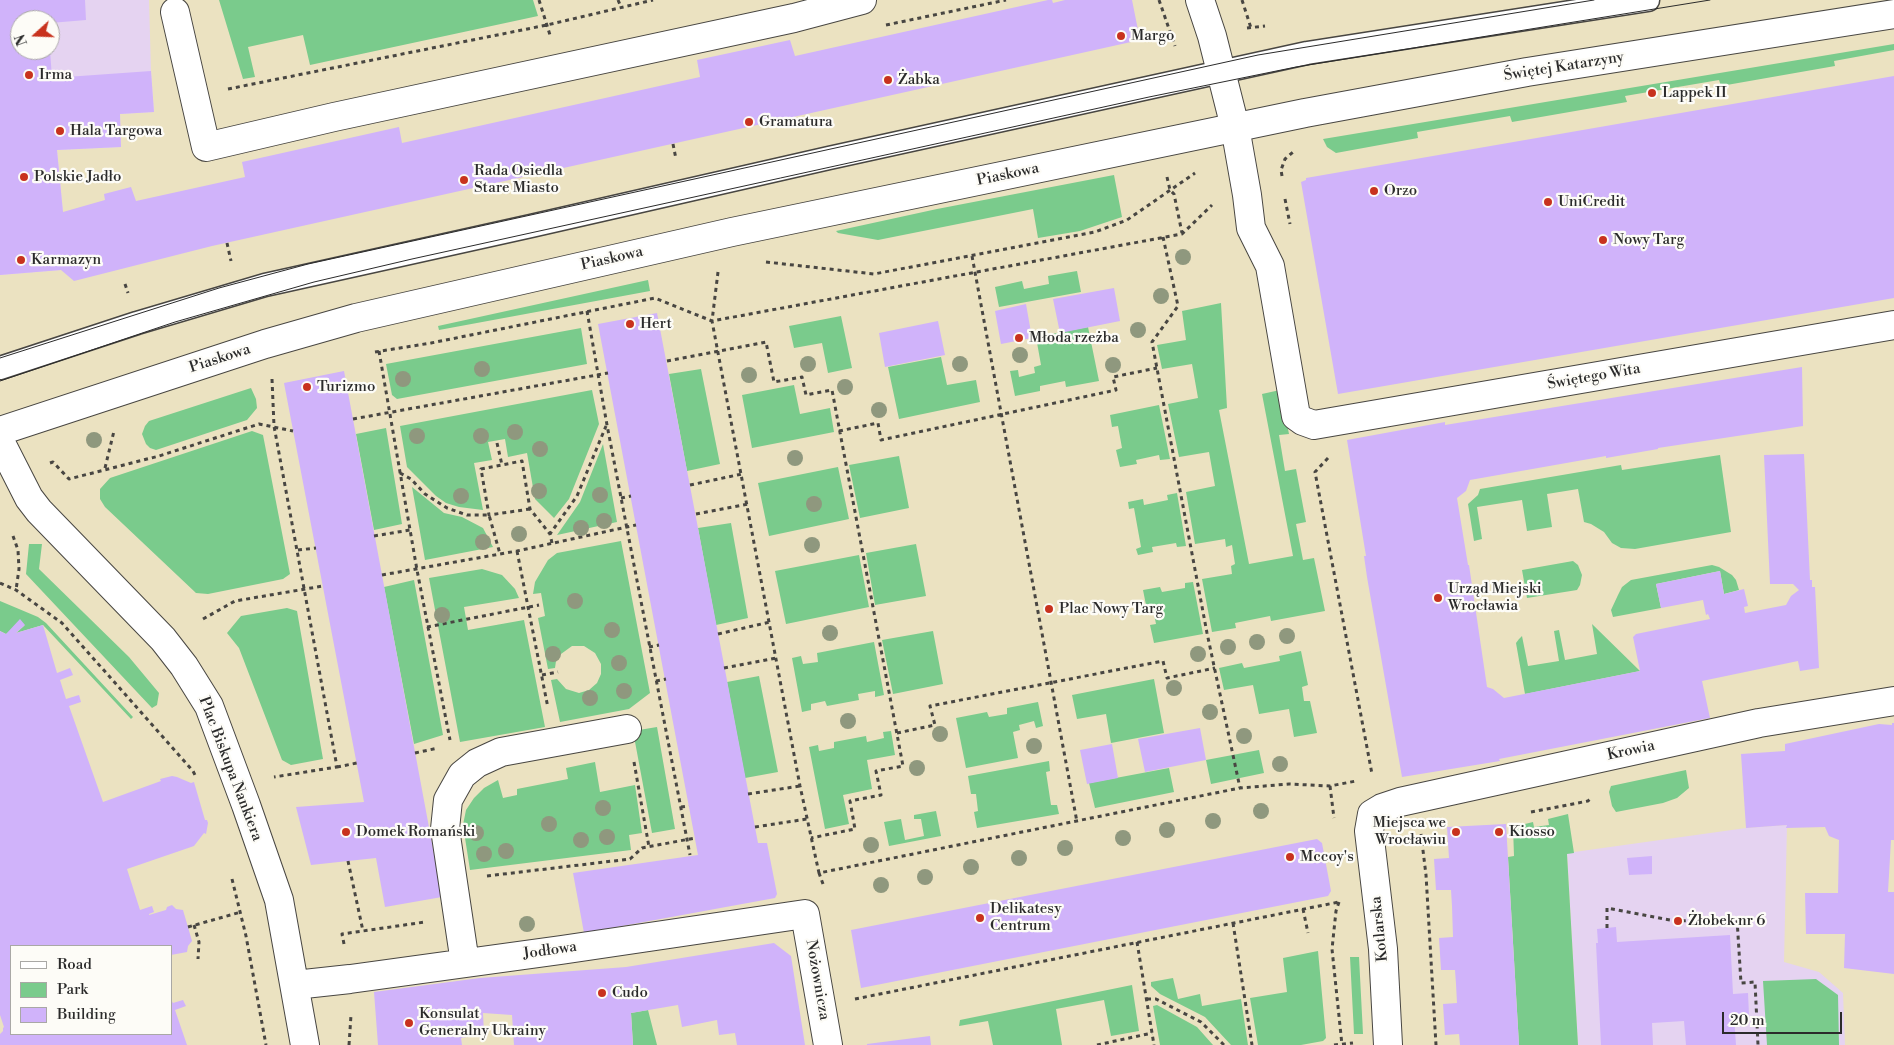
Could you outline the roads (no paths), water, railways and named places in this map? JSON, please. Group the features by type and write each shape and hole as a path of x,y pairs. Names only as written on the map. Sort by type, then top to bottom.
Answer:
{"street":[{"path":"175,12 206,147 334,117 784,20 862,0"},
{"path":"1200,0 1235,127"},
{"name":"Świętej Katarzyny","path":"1235,127 1527,72 1894,14"},
{"name":"Świętego Wita","path":"1235,127 1251,228 1270,266 1296,416 1314,425 1894,325"},
{"name":"Piaskowa","path":"0,432 266,344 356,318 732,232 1235,127"},
{"name":"Plac Biskupa Nankiera","path":"0,441 29,498 39,511 163,639 184,666 208,706 246,805 279,900 305,1045"},
{"name":"Krowia","path":"1372,814 1382,808 1400,802 1759,723 1894,700"},
{"path":"465,963 451,880 445,829 448,800 462,775 477,763 500,752 627,729"},
{"name":"Kotlarska","path":"1372,814 1369,831 1384,949 1388,1045"},
{"name":"Jodłowa","path":"295,985 350,980 805,914"},
{"name":"Nożownicza","path":"805,914 828,1045"}],"lane":[{"path":"0,368 137,323 265,285 1307,53 1648,0"}],"tram line":[{"path":"0,358 219,288 308,264 1258,55 1594,0"},
{"path":"0,381 175,322 314,282 412,259 1149,97 1296,67 1710,0"}],"place":[{"name":"Margo","path":"1121,36"},
{"name":"Irma","path":"29,75"},
{"name":"Żabka","path":"888,80"},
{"name":"Lappek II","path":"1652,93"},
{"name":"Gramatura","path":"749,122"},
{"name":"Hala Targowa","path":"60,131"},
{"name":"Polskie Jadło","path":"24,177"},
{"name":"Rada Osiedla Stare Miasto","path":"464,180"},
{"name":"Orƶo","path":"1374,191"},
{"name":"UniCredit","path":"1548,202"},
{"name":"Nowy Targ","path":"1603,240"},
{"name":"Karmazyn","path":"21,260"},
{"name":"Hert","path":"630,324"},
{"name":"Młoda rzeżba","path":"1019,338"},
{"name":"Turizmo","path":"307,387"},
{"name":"Urząd Miejski Wrocławia","path":"1438,598"},
{"name":"Plac Nowy Targ","path":"1049,609"},
{"name":"Domek Romański","path":"346,832"},
{"name":"Miejsca we Wrocławiu","path":"1456,832"},
{"name":"Kiosso","path":"1499,832"},
{"name":"Mccoy's","path":"1290,857"},
{"name":"Delikatesy Centrum","path":"980,918"},
{"name":"Żłobek nr 6","path":"1678,921"},
{"name":"Cudo","path":"602,993"},
{"name":"Konsulat Generalny Ukrainy","path":"409,1023"}]}
